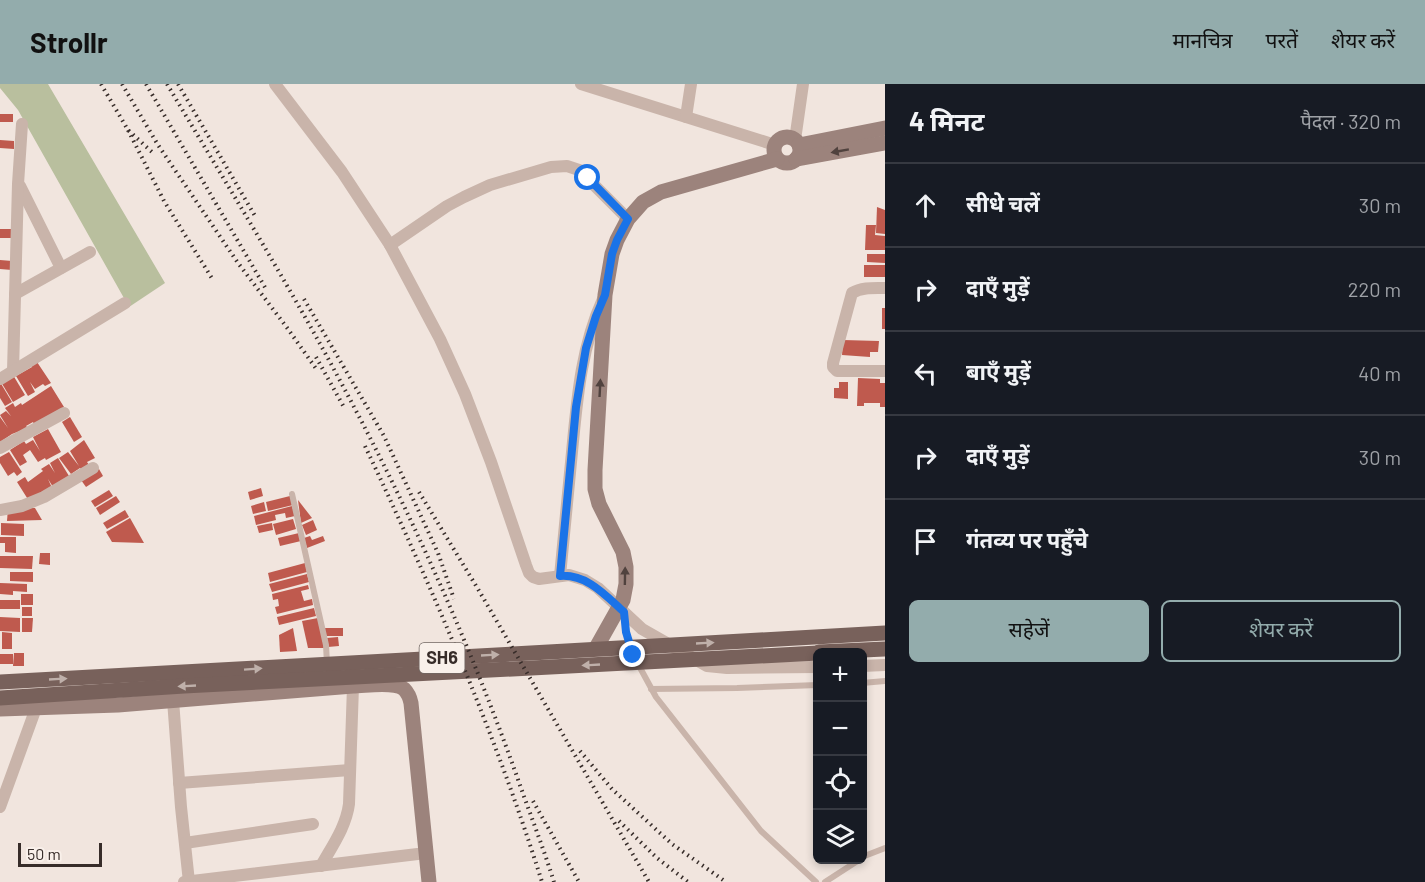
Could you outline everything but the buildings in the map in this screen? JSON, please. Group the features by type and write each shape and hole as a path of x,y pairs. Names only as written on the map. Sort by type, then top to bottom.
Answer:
{"main road":[{"path":"797,148 792,138 784,137 777,141 776,152 784,163 788,163 797,148 885,128"},
{"path":"797,148 885,142"},
{"path":"596,648 623,600 626,584 623,552 599,504 595,489 605,295 612,254 617,240 628,219 643,202 662,192 776,152"},
{"name":"SH6","path":"0,682 885,633"},
{"name":"SH6","path":"867,650 885,649"},
{"name":"SH6","path":"0,698 813,653"},
{"path":"0,710 118,705 353,686 397,685 404,689 411,703 429,882"}],"street":[{"path":"275,84 342,172 390,245 440,339 465,394 491,462 529,573 539,579 569,575 585,580 598,588 642,629 707,666 727,668 813,666"},
{"path":"581,84 686,117 776,152"},
{"path":"686,117 691,84"},
{"path":"797,148 803,84"},
{"path":"13,371 18,184 22,124"},
{"path":"390,245 464,197 490,185 551,167 567,166 579,170 628,219"},
{"path":"18,184 61,268"},
{"path":"15,294 90,252"},
{"path":"885,288 863,289 852,293 833,367 837,371 885,371"},
{"path":"560,576 576,407 586,348 605,295"},
{"path":"0,379 125,303"},
{"path":"0,448 64,413"},
{"path":"0,510 22,506 44,497 93,468"},
{"path":"867,666 885,665"},
{"path":"321,866 348,814 353,686"},
{"path":"173,700 189,882"},
{"path":"0,807 36,708"},
{"path":"179,783 350,770"},
{"path":"185,843 312,824"},
{"path":"184,882 426,853"}],"lane":[{"path":"292,494 326,645 327,688"},
{"path":"624,612 626,632 633,655 651,688 761,831 816,882"},
{"path":"867,682 885,681"},
{"path":"651,688 813,685"},
{"path":"867,856 885,848"},
{"path":"825,882 852,864"}],"green space":[{"path":"0,84 48,84 165,283 129,307 18,110 0,88"}],"railway":[{"path":"101,84 128,130 152,152"},
{"path":"122,84 158,145 238,263 317,370"},
{"path":"146,84 266,289"},
{"path":"167,84 302,313 345,390 394,486 483,686 554,882"},
{"path":"178,84 255,216"},
{"path":"128,130 164,201 213,280"},
{"path":"304,299 384,436 438,553 454,599"},
{"path":"316,357 345,409"},
{"path":"365,446 461,661 504,771 542,882"},
{"path":"419,492 649,882"},
{"path":"580,751 612,789 672,844 726,882"},
{"path":"533,801 579,882"},
{"path":"619,821 657,858 688,882"}],"route":[{"path":"588,178 628,219 612,254 605,295 586,348 576,407 560,576 569,575 585,580 598,588 624,612 626,632 633,655"}]}
